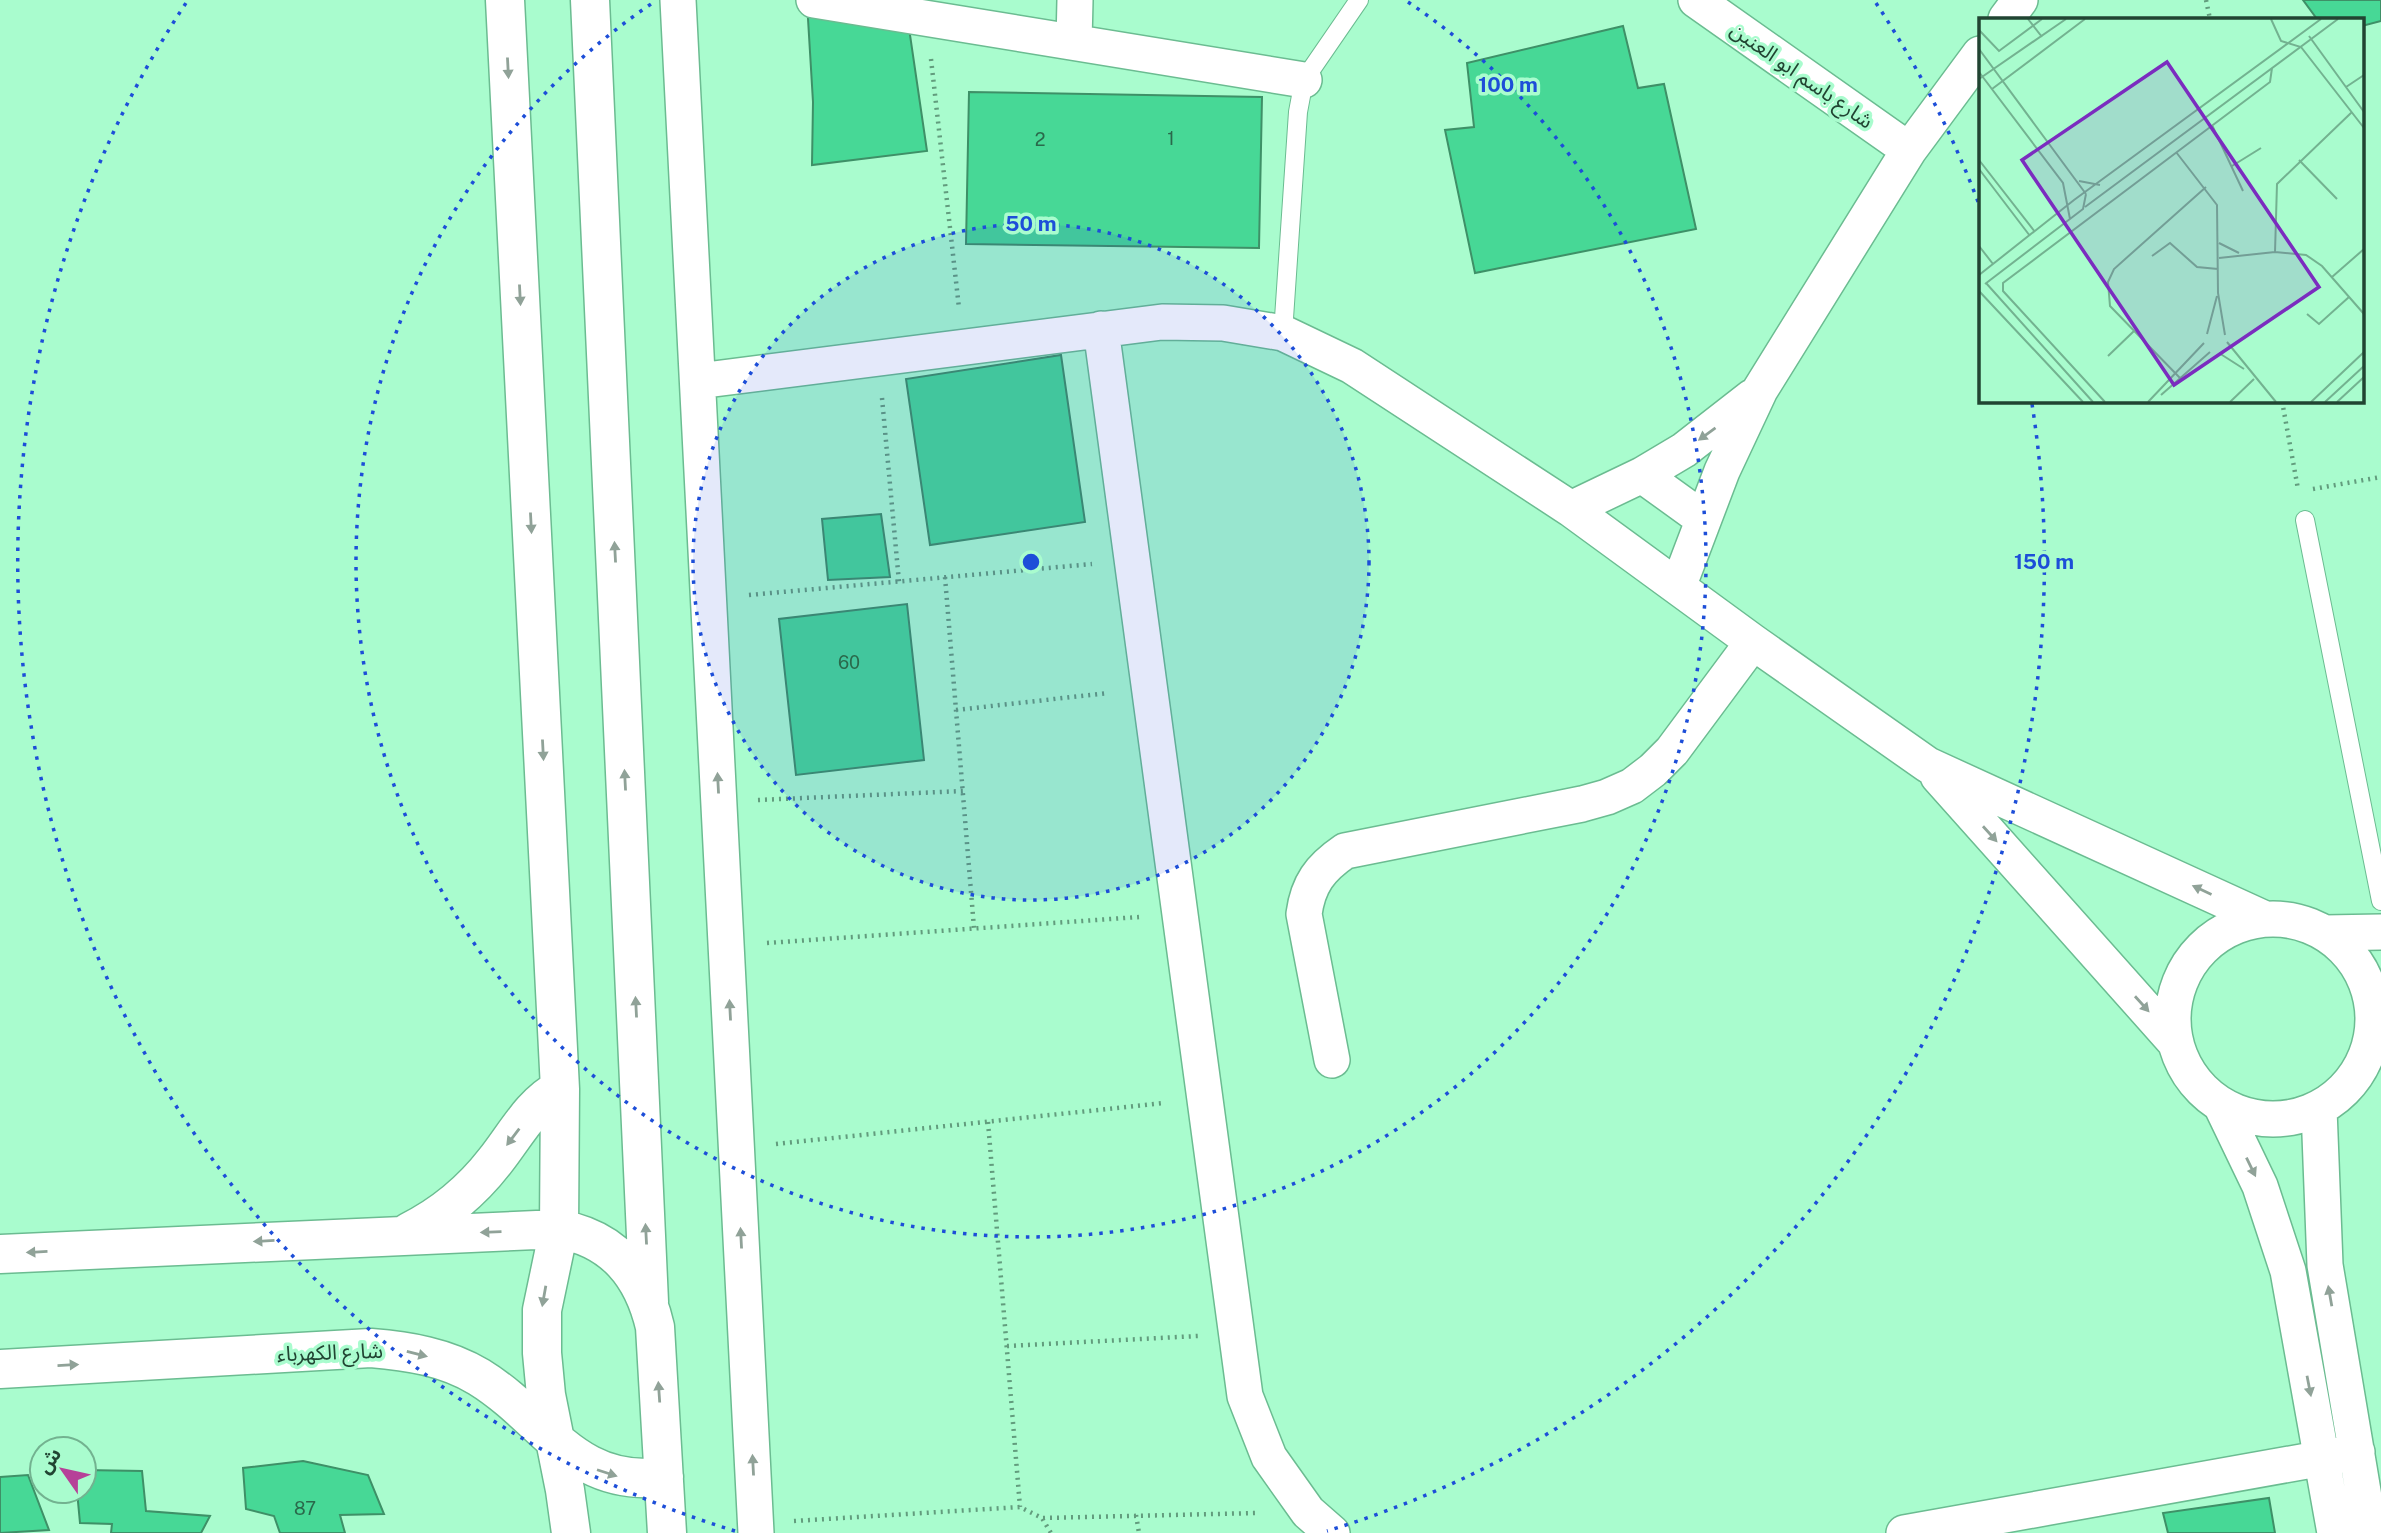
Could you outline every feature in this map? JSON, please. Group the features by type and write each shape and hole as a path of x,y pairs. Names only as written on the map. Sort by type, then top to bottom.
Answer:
{"street":[{"path":"505,0 560,1089 559,1229 542,1310 543,1363 553,1437 571,1533"},
{"path":"590,0 649,1302 655,1327 667,1533"},
{"path":"678,0 756,1528"},
{"path":"814,0 1304,80"},
{"path":"1074,42 1075,0"},
{"name":"شارع باسم ابو العنين","path":"1696,0 1909,150"},
{"path":"2007,18 2020,0"},
{"path":"1678,587 1703,519 1760,390 1909,150 1979,55"},
{"path":"698,381 1162,322 1211,323 1283,333 1352,366 1571,509 1928,765 2264,919"},
{"path":"1101,329 1245,1396 1269,1457 1320,1522"},
{"path":"1571,509 1642,475 1694,443 1760,390"},
{"path":"1642,475 1703,519"},
{"path":"1332,1060 1304,914 1307,895 1315,877 1329,862 1345,851 1582,804 1632,786 1653,771 1672,751 1753,642"},
{"path":"1928,765 2175,1042"},
{"path":"2264,919 2286,919 2325,933 2346,949 2361,970 2371,994 2375,1042 2358,1071 2341,1092 2319,1108 2286,1119 2252,1118 2221,1105 2199,1089 2184,1066 2175,1042 2173,1007 2183,974 2203,947 2231,928 2264,919"},
{"path":"2325,933 2381,932"},
{"path":"404,1235 445,1212 463,1197 487,1171 536,1107 560,1089"},
{"path":"2221,1105 2260,1186 2288,1271 2335,1533"},
{"path":"2319,1108 2325,1265 2370,1533"},
{"path":"0,1254 559,1229 578,1233 601,1243 621,1259 649,1302"},
{"name":"شارع الكهرباء","path":"0,1369 371,1348 408,1351 443,1361 476,1375 507,1396 584,1464 603,1472 643,1479 664,1477"},
{"path":"1904,1533 2357,1452"}],"lane":[{"path":"1283,333 1298,112 1304,80 1359,0"},
{"path":"2305,520 2381,901"}],"path":[{"path":"2206,0 2210,18"},
{"path":"927,19 963,347"},
{"path":"878,357 899,582"},
{"path":"2282,402 2305,520"},
{"path":"2298,491 2381,477"},
{"path":"709,598 1131,561"},
{"path":"945,577 975,928"},
{"path":"956,710 1149,689"},
{"path":"719,802 963,791"},
{"path":"727,946 1178,914"},
{"path":"737,1148 1203,1099"},
{"path":"988,1122 1020,1507"},
{"path":"1007,1346 1236,1334"},
{"path":"756,1528 1020,1507 1042,1518 1136,1516 1320,1522"},
{"path":"1136,1516 1139,1533"},
{"path":"1042,1518 1051,1533"}],"building":[{"path":"2303,0 2381,0 2381,21 2364,25 2364,18 2316,18"},
{"path":"807,2 909,28 927,151 812,165 813,102"},
{"path":"1623,26 1638,88 1664,84 1696,229 1475,273 1445,130 1474,127 1467,63"},
{"path":"969,92 1262,97 1259,248 966,244"},
{"path":"1061,355 1085,522 930,545 906,379"},
{"path":"881,514 890,577 828,580 822,519"},
{"path":"907,604 924,760 796,775 779,619"},
{"path":"303,1461 368,1475 384,1514 340,1515 345,1533 280,1533 274,1516 246,1509 243,1468"},
{"path":"98,1470 142,1471 146,1511 210,1516 201,1533 111,1533 112,1524 80,1523 78,1505 98,1505"},
{"path":"28,1475 28,1505 39,1505 49,1530 0,1533 0,1477"},
{"path":"2269,1498 2275,1533 2168,1533 2163,1513"}]}
